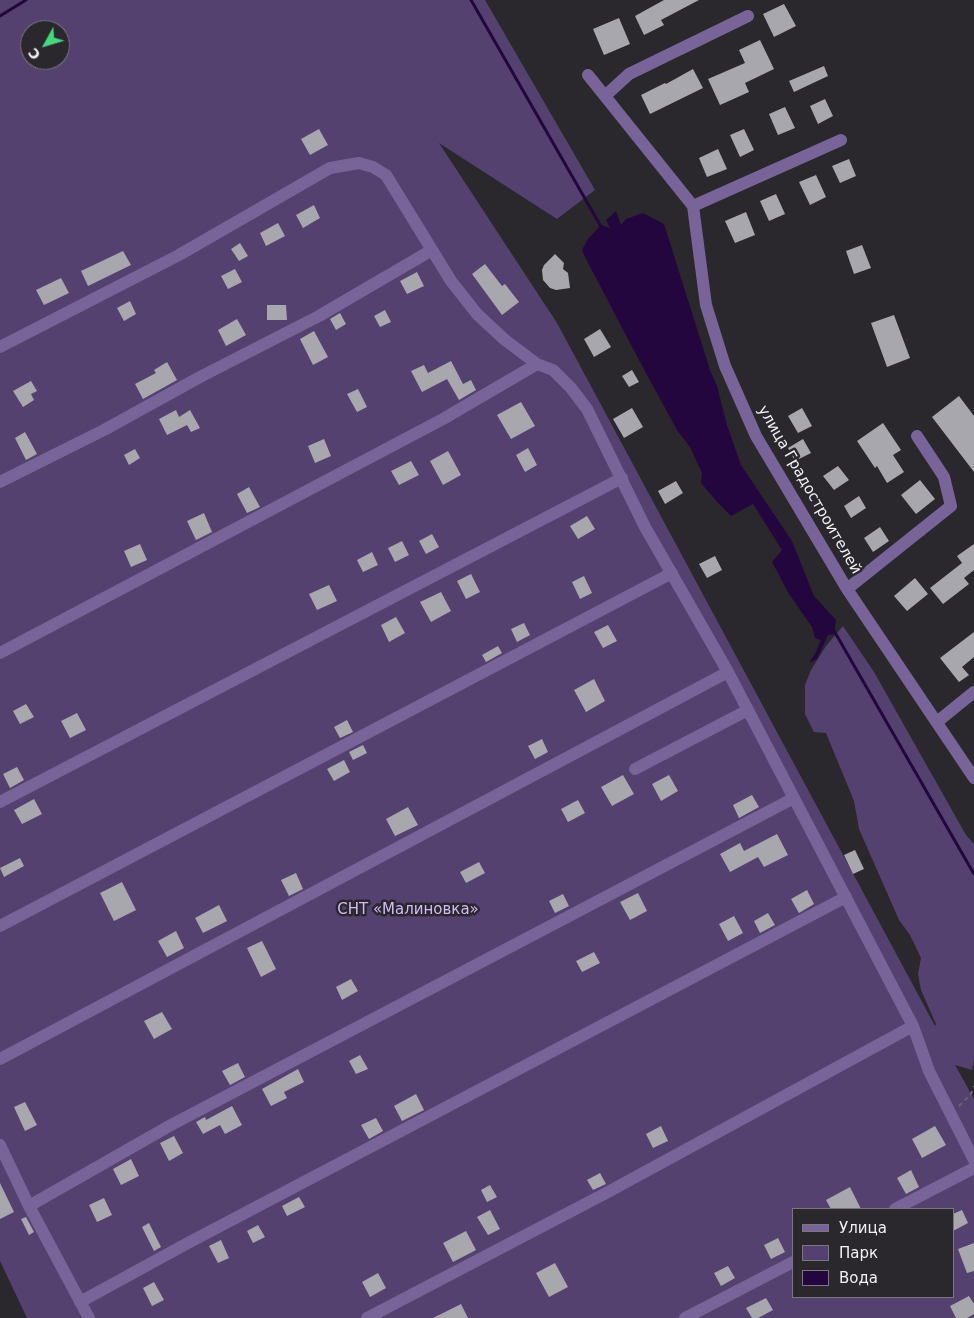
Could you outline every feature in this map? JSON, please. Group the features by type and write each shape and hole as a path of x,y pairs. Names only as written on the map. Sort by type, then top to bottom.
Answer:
{"street":[{"path":"605,96 629,74 748,16"},
{"path":"588,75 693,206 841,140"},
{"path":"0,347 179,255 330,168 359,162 373,167 386,175 451,281 477,314 506,340 538,364 553,370 571,388 587,409 645,527 728,672 913,1026 940,1095 951,1112 974,1160"},
{"name":"улица Градостроителей","path":"693,206 706,305 725,366 756,436 847,589 974,778"},
{"path":"0,482 104,430 200,377 319,316 432,250"},
{"path":"0,653 426,428 538,364"},
{"path":"847,589 951,506 944,477 917,436"},
{"path":"0,802 622,478"},
{"path":"0,926 672,573"},
{"path":"0,1059 728,672"},
{"path":"937,722 974,692"},
{"path":"635,769 748,710"},
{"path":"30,1206 171,1125 794,798"},
{"path":"80,1302 186,1244 846,897"},
{"path":"367,1318 608,1192 913,1026"},
{"path":"0,1145 89,1318"},
{"path":"897,1208 974,1168"},
{"path":"685,1318 792,1263"}],"path":[{"path":"951,1112 971,1094 974,1086"}],"green space":[{"name":"СНТ «Малиновка»","path":"0,0 485,0 595,190 557,219 439,143 557,323 935,1026 936,1024 921,990 918,974 921,958 910,935 899,920 859,829 854,801 826,733 814,732 805,714 805,685 811,670 826,646 843,626 874,672 966,835 974,844 974,1060 972,1070 955,1065 974,1099 974,1318 27,1318 0,1261"}],"water":[{"path":"616,211 621,225 626,219 643,213 664,224 741,465 792,541 814,596 836,620 834,634 828,635 817,659 809,663 821,640 815,638 812,627 789,594 772,562 782,550 753,504 731,516 701,483 702,473 690,447 677,430 582,250 587,240 601,225 610,228 606,220"}],"building":[{"path":"664,0 699,0 661,20 664,25 644,35 635,16"},
{"path":"784,4 796,26 774,37 763,14"},
{"path":"619,18 630,44 604,55 593,29"},
{"path":"760,40 774,69 745,83 749,92 720,105 708,79 745,63 739,50"},
{"path":"824,66 828,76 794,92 789,81"},
{"path":"693,69 703,88 650,114 641,95"},
{"path":"825,99 833,116 818,124 810,106"},
{"path":"785,107 795,128 778,135 769,114"},
{"path":"319,129 328,145 310,155 301,139"},
{"path":"744,129 754,150 740,157 730,135"},
{"path":"718,149 727,169 707,177 699,158"},
{"path":"849,159 856,176 840,183 832,166"},
{"path":"816,175 826,197 810,205 799,182"},
{"path":"776,194 785,214 769,221 760,201"},
{"path":"314,205 320,218 303,228 296,215"},
{"path":"746,212 755,235 735,243 725,221"},
{"path":"278,223 285,236 266,246 260,233"},
{"path":"240,243 248,256 239,261 231,249"},
{"path":"862,245 871,268 854,274 846,251"},
{"path":"123,251 131,265 88,286 81,271"},
{"path":"555,254 564,263 563,269 568,273 570,288 556,290 550,288 543,280 542,270 544,265"},
{"path":"485,264 502,286 505,284 519,302 502,315 472,274"},
{"path":"235,269 242,282 228,289 221,276"},
{"path":"417,272 424,286 407,294 400,281"},
{"path":"61,278 69,293 44,305 36,290"},
{"path":"130,301 136,314 124,321 117,308"},
{"path":"267,305 286,305 287,320 267,320"},
{"path":"385,310 391,322 380,327 374,316"},
{"path":"340,313 346,324 336,330 330,319"},
{"path":"894,315 910,358 887,367 871,323"},
{"path":"237,319 246,335 226,346 218,330"},
{"path":"600,329 611,347 594,357 584,339"},
{"path":"314,331 328,357 313,365 300,339"},
{"path":"451,361 463,384 471,380 476,390 459,400 447,379 422,392 411,371 424,365 428,373"},
{"path":"167,362 177,380 143,399 135,384 156,373 154,370"},
{"path":"632,370 639,382 629,387 622,376"},
{"path":"31,381 37,391 31,394 34,400 23,407 13,391"},
{"path":"358,389 367,407 357,412 347,394"},
{"path":"959,396 974,416 974,472 932,417"},
{"path":"521,402 535,426 511,439 497,415"},
{"path":"632,408 643,427 624,438 613,419"},
{"path":"802,408 812,426 798,433 788,416"},
{"path":"176,410 179,417 190,410 200,428 191,432 187,425 167,435 159,419"},
{"path":"883,423 901,450 893,455 904,472 887,483 877,466 875,468 857,441"},
{"path":"25,432 37,454 26,460 15,438"},
{"path":"324,439 331,456 315,463 308,446"},
{"path":"803,439 811,453 795,461 788,448"},
{"path":"528,448 537,465 525,472 516,455"},
{"path":"135,449 140,458 129,465 124,455"},
{"path":"448,451 461,475 443,485 430,461"},
{"path":"411,461 419,475 399,485 391,471"},
{"path":"838,466 849,480 834,490 823,476"},
{"path":"920,480 935,499 916,514 901,495"},
{"path":"676,481 683,493 665,504 658,491"},
{"path":"249,487 260,507 247,513 237,494"},
{"path":"859,496 866,508 851,518 844,506"},
{"path":"204,513 212,532 196,540 187,521"},
{"path":"587,516 595,529 578,539 570,526"},
{"path":"880,527 889,541 873,552 864,538"},
{"path":"432,534 439,547 426,554 419,541"},
{"path":"402,541 409,555 395,562 388,548"},
{"path":"140,544 147,560 131,567 124,551"},
{"path":"974,544 974,570 964,578 969,584 943,604 930,588 962,563 957,556"},
{"path":"372,552 378,565 363,572 357,560"},
{"path":"715,556 722,570 707,578 699,564"},
{"path":"471,574 480,592 466,599 457,581"},
{"path":"584,576 592,593 580,599 572,582"},
{"path":"915,578 928,594 907,611 894,596"},
{"path":"329,585 337,601 317,610 309,594"},
{"path":"441,592 451,611 431,622 420,602"},
{"path":"396,617 405,633 389,642 381,625"},
{"path":"524,623 530,635 517,642 511,629"},
{"path":"608,625 617,641 603,648 594,632"},
{"path":"974,632 974,657 962,667 969,675 959,682 940,658"},
{"path":"498,646 502,653 486,662 482,655"},
{"path":"594,679 605,701 586,712 574,690"},
{"path":"26,704 34,717 20,724 13,711"},
{"path":"77,713 86,730 70,738 61,721"},
{"path":"347,720 353,732 340,738 334,727"},
{"path":"542,739 548,752 535,759 528,746"},
{"path":"363,745 367,753 353,760 349,752"},
{"path":"344,760 350,772 334,781 327,769"},
{"path":"17,767 24,780 10,788 3,774"},
{"path":"623,775 634,794 612,806 601,787"},
{"path":"669,775 678,791 661,801 652,784"},
{"path":"752,795 759,807 739,818 733,805"},
{"path":"34,799 42,814 22,824 14,810"},
{"path":"578,800 585,813 568,822 561,809"},
{"path":"408,807 418,825 395,836 386,819"},
{"path":"777,834 788,855 764,867 758,857 730,872 720,854 740,843 744,851"},
{"path":"855,850 864,869 853,874 844,855"},
{"path":"20,858 24,866 4,877 0,868"},
{"path":"479,862 485,873 466,883 460,872"},
{"path":"296,873 303,889 289,896 281,880"},
{"path":"122,882 136,910 114,921 100,893"},
{"path":"807,890 814,904 799,913 791,899"},
{"path":"638,893 647,911 630,920 620,902"},
{"path":"563,894 569,906 555,913 549,901"},
{"path":"219,905 227,921 203,933 195,918"},
{"path":"768,913 775,925 760,933 754,921"},
{"path":"734,916 743,933 728,941 719,924"},
{"path":"176,931 184,948 167,957 158,941"},
{"path":"262,941 276,969 261,977 247,948"},
{"path":"594,952 600,963 582,972 576,961"},
{"path":"351,979 358,991 342,1000 336,987"},
{"path":"162,1012 172,1029 154,1039 144,1021"},
{"path":"360,1055 368,1069 356,1074 349,1061"},
{"path":"238,1063 245,1077 230,1085 222,1071"},
{"path":"298,1069 304,1082 284,1092 287,1098 271,1106 262,1089"},
{"path":"416,1094 424,1110 402,1121 394,1106"},
{"path":"25,1102 37,1125 25,1131 14,1107"},
{"path":"232,1106 242,1125 225,1134 220,1125 203,1134 196,1122 205,1117 206,1120"},
{"path":"376,1118 383,1131 369,1139 361,1125"},
{"path":"661,1126 668,1141 653,1148 646,1134"},
{"path":"935,1126 946,1145 922,1158 912,1139"},
{"path":"174,1136 183,1153 169,1161 160,1143"},
{"path":"131,1159 139,1176 121,1185 113,1169"},
{"path":"911,1170 919,1187 906,1194 897,1178"},
{"path":"600,1173 606,1184 593,1190 587,1180"},
{"path":"0,1183 14,1212 0,1219"},
{"path":"490,1185 497,1197 487,1202 481,1190"},
{"path":"850,1187 860,1208 830,1208 826,1200"},
{"path":"299,1197 305,1207 287,1216 282,1206"},
{"path":"104,1198 112,1215 97,1222 89,1205"},
{"path":"490,1210 500,1229 488,1235 477,1217"},
{"path":"962,1210 968,1223 954,1230 954,1214"},
{"path":"26,1217 34,1232 29,1235 21,1219"},
{"path":"149,1223 161,1247 154,1251 142,1227"},
{"path":"258,1225 265,1237 253,1243 247,1231"},
{"path":"466,1231 476,1250 453,1262 443,1243"},
{"path":"778,1238 785,1252 771,1259 764,1245"},
{"path":"221,1240 229,1258 218,1263 209,1246"},
{"path":"974,1243 974,1271 967,1273 958,1249"},
{"path":"555,1263 568,1287 549,1297 536,1273"},
{"path":"728,1266 735,1278 721,1286 714,1273"},
{"path":"378,1273 386,1288 370,1297 362,1282"},
{"path":"154,1282 164,1300 152,1306 143,1288"},
{"path":"969,1296 974,1304 974,1314 967,1318 956,1318 950,1306"},
{"path":"766,1298 773,1310 758,1318 752,1318 746,1308"},
{"path":"461,1304 468,1318 433,1318"}],"waterway":[{"path":"0,16 26,0"},
{"path":"471,0 603,230"},
{"path":"833,629 974,874"}]}
